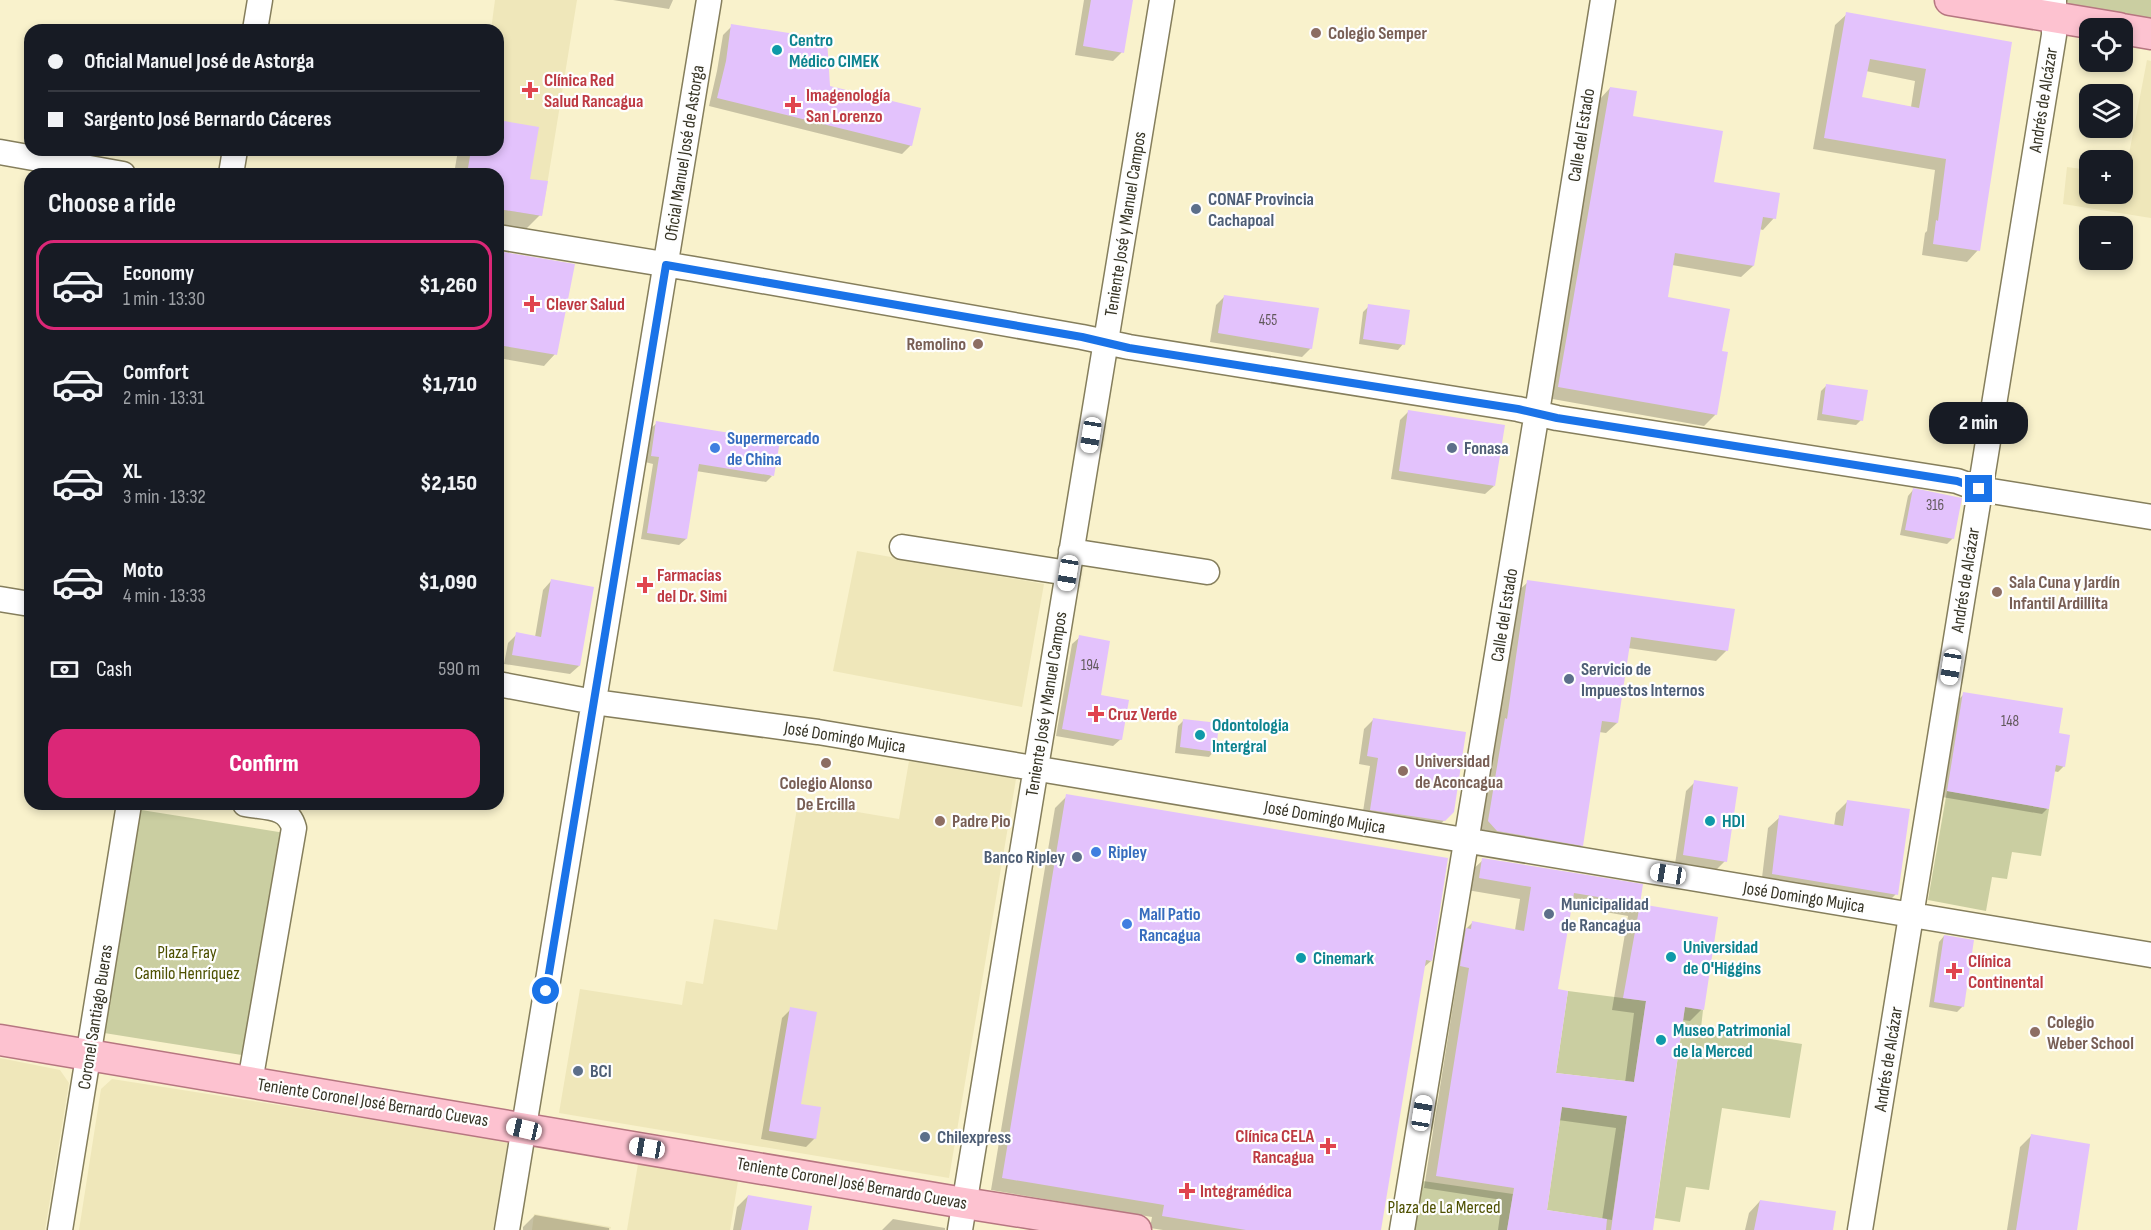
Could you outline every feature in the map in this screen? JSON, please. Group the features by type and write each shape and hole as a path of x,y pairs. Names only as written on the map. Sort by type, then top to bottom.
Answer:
{"main road":[{"path":"1950,0 2054,9 2084,18"},
{"path":"2133,31 2151,34"},
{"name":"Teniente Coronel José Bernardo Cuevas","path":"0,1040 524,1129 568,1134 962,1216 1136,1230"}],"street":[{"path":"256,24 260,0"},
{"name":"Oficial Manuel José de Astorga","path":"507,1230 709,0"},
{"name":"Teniente José y Manuel Campos","path":"962,1216 1162,0"},
{"name":"Calle del Estado","path":"1402,1230 1603,0"},
{"name":"Andrés de Alcázar","path":"1860,1230 2052,47 2054,9"},
{"path":"0,152 89,168"},
{"path":"504,238 1106,342 1129,348 1957,481 1979,489 2151,517"},
{"path":"902,547 1207,572"},
{"path":"0,599 24,603"},
{"name":"José Domingo Mujica","path":"504,685 594,702 818,732 2151,955"},
{"name":"Coronel Santiago Bueras","path":"60,1230 128,810"},
{"path":"250,1082 294,828 291,818 283,811 278,810"}],"shaded area":[{"name":"Clínica Red Salud Rancagua","path":"495,0 577,0 542,216 504,210 504,168 475,168 490,156 504,156 504,24 492,24"},
{"path":"2147,60 2151,61 2151,218 2063,204 2067,167 2079,169 2079,204 2133,204 2133,150 2130,150"},
{"path":"857,551 1044,584 1022,707 833,671"},
{"path":"909,761 1016,779 949,1178 559,1113 580,989 682,1005 686,981 703,984 714,919 777,930 798,802 899,819"},
{"path":"0,1058 60,1070 69,1083 45,1230 0,1230"},
{"path":"112,1079 508,1141 493,1230 79,1230 101,1089"},
{"path":"638,1164 738,1181 730,1230 627,1230"},
{"path":"534,1214 611,1227 610,1230 532,1230"}],"green space":[{"path":"2066,0 2151,0 2151,25 2133,21 2133,18 2122,18 2071,6"},
{"path":"1947,791 2049,809 2041,856 2012,852 2007,879 1992,877 1986,911 1928,900"},
{"name":"Plaza Fray Camilo Henríquez","path":"135,810 285,833 248,1056 98,1032"},
{"path":"1568,991 1646,1001 1634,1082 1556,1073"},
{"path":"1685,1007 1703,1010 1701,1028 1802,1044 1790,1118 1722,1108 1709,1190 1686,1187 1680,1222 1655,1218"},
{"path":"1562,1107 1627,1116 1612,1220 1547,1210"},
{"name":"Plaza de La Merced","path":"1423,1181 1513,1194 1507,1230 1415,1230"}],"building":[{"path":"1091,0 1133,0 1124,53 1083,46"},
{"path":"1846,12 2012,42 1980,251 1933,244 1946,159 1824,138","holes":["1870,59 1926,69 1919,108 1862,97"]},
{"path":"731,24 827,39 830,86 921,108 912,146 717,98 726,61"},
{"path":"1610,87 1637,91 1633,116 1723,131 1714,182 1780,193 1776,219 1763,217 1754,266 1675,253 1668,297 1730,309 1722,351 1728,352 1717,415 1558,387"},
{"path":"504,121 539,127 530,179 548,181 542,216 504,210 504,168 468,168 470,156 504,156"},
{"name":"Clever Salud","path":"504,252 575,264 557,355 504,346"},
{"path":"1224,295 1319,308 1312,349 1218,333"},
{"path":"1368,304 1410,310 1405,345 1363,339"},
{"path":"1826,384 1868,390 1863,421 1822,414"},
{"name":"Fonasa","path":"1408,410 1505,425 1495,486 1399,471"},
{"path":"656,421 780,441 774,476 699,464 687,539 647,533 659,457 651,456"},
{"path":"1913,488 1962,498 1954,539 1905,530"},
{"path":"551,579 594,587 580,666 512,655 516,632 541,637"},
{"name":"Servicio de Impuestos Internos","path":"1527,580 1735,609 1728,651 1631,637 1618,723 1602,721 1583,846 1497,831 1488,821 1505,718 1507,719"},
{"path":"1079,635 1110,641 1101,695 1129,700 1122,740 1062,729"},
{"path":"1963,692 2063,708 2059,733 2070,735 2065,767 2056,765 2049,809 1947,791"},
{"path":"1373,718 1466,732 1454,812 1445,821 1370,810 1378,758 1367,756"},
{"name":"Odontologia Intergral","path":"1183,719 1219,723 1216,752 1180,747"},
{"name":"HDI","path":"1694,780 1738,787 1727,862 1683,855"},
{"path":"1066,794 1448,858 1432,961 1426,960 1381,1230 1246,1230 1162,1216 1164,1205 1002,1178"},
{"path":"1847,800 1910,809 1898,895 1772,874 1779,815 1843,826"},
{"path":"1482,858 1643,884 1640,904 1718,917 1704,1010 1685,1007 1653,1230 1611,1230 1627,1116 1562,1107 1547,1210 1607,1219 1606,1230 1507,1230 1514,1188 1436,1176 1469,968 1460,966 1466,928 1471,929 1472,921 1524,931 1531,887 1479,878","holes":["1574,893 1640,904 1623,998 1646,1001 1634,1082 1556,1073 1568,991 1558,989"]},
{"name":"Clínica Continental","path":"1944,935 1974,940 1964,1007 1934,1002"},
{"path":"790,1007 817,1012 801,1104 821,1107 816,1139 769,1131"},
{"path":"2031,1134 2090,1144 2077,1230 2016,1230"},
{"path":"748,1195 812,1206 808,1230 741,1230"},
{"path":"1760,1200 1836,1211 1833,1230 1754,1230"}],"place":[{"name":"Colegio Semper","path":"1316,33"},
{"name":"Centro Médico CIMEK","path":"777,50"},
{"name":"Clínica Red Salud Rancagua","path":"530,90"},
{"name":"Imagenología San Lorenzo","path":"793,105"},
{"name":"CONAF Provincia Cachapoal","path":"1196,209"},
{"name":"Clever Salud","path":"532,304"},
{"name":"Remolino","path":"978,344"},
{"name":"Supermercado de China","path":"715,448"},
{"name":"Fonasa","path":"1452,448"},
{"name":"Farmacias del Dr. Simi","path":"645,585"},
{"name":"Sala Cuna y Jardín Infantil Ardillita","path":"1997,592"},
{"name":"Servicio de Impuestos Internos","path":"1569,679"},
{"name":"Cruz Verde","path":"1096,714"},
{"name":"Odontologia Intergral","path":"1200,735"},
{"name":"Colegio Alonso De Ercilla","path":"826,763"},
{"name":"Universidad de Aconcagua","path":"1403,771"},
{"name":"Padre Pio","path":"940,821"},
{"name":"HDI","path":"1710,821"},
{"name":"Ripley","path":"1096,852"},
{"name":"Banco Ripley","path":"1077,857"},
{"name":"Municipalidad de Rancagua","path":"1549,914"},
{"name":"Mall Patio Rancagua","path":"1127,924"},
{"name":"Universidad de O'Higgins","path":"1671,957"},
{"name":"Cinemark","path":"1301,958"},
{"name":"Clínica Continental","path":"1954,971"},
{"name":"Colegio Weber School","path":"2035,1032"},
{"name":"Museo Patrimonial de la Merced","path":"1661,1040"},
{"name":"BCI","path":"578,1071"},
{"name":"Chilexpress","path":"925,1137"},
{"name":"Clínica CELA Rancagua","path":"1328,1146"},
{"name":"Integramédica","path":"1187,1191"}],"route":[{"path":"546,991 666,265 1082,337 1129,348 1957,481 1979,489"}]}
